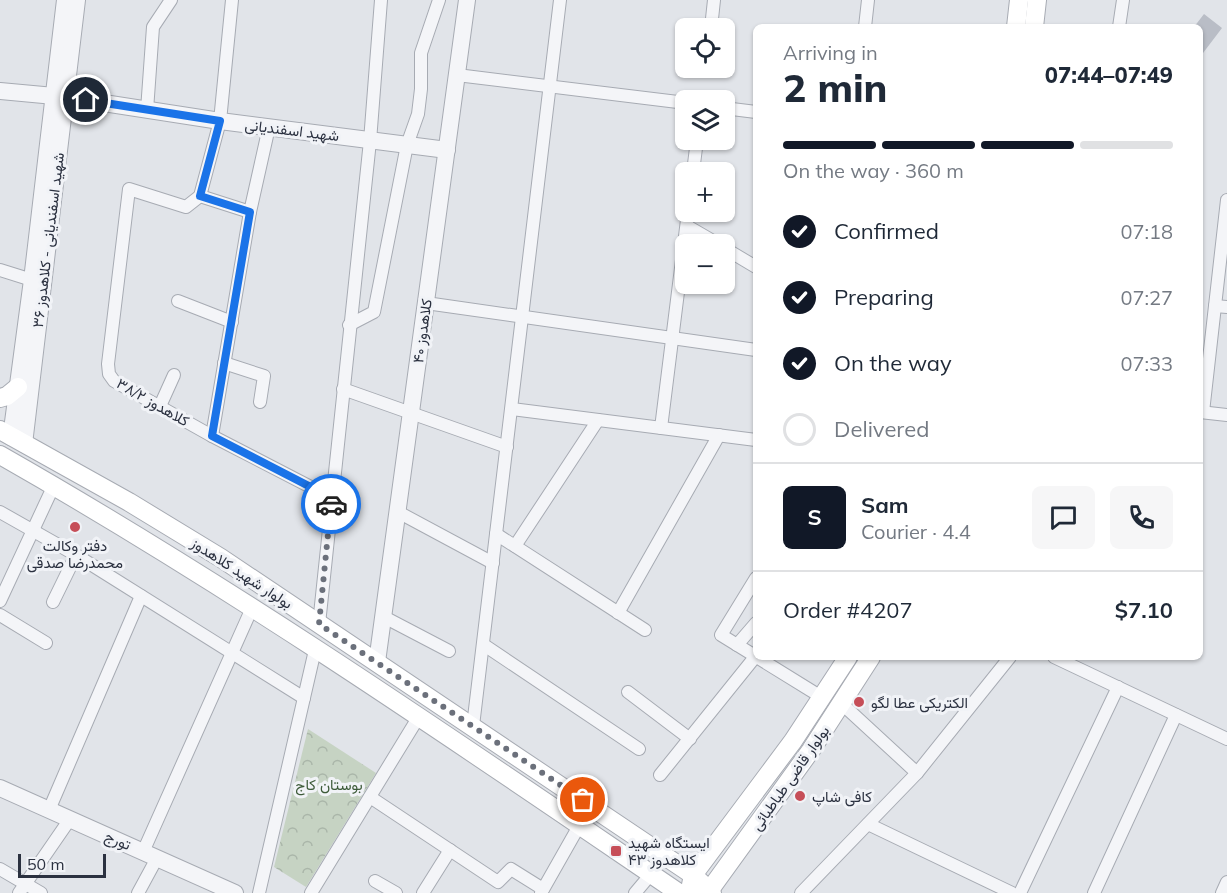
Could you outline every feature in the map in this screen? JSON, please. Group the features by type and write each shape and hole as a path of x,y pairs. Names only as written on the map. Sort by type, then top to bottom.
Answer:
{"main road":[{"path":"1016,24 1019,0"},
{"path":"1034,24 1037,0"},
{"path":"0,398 7,396 18,387"},
{"path":"4,457 12,437"},
{"name":"بولوار شهید کلاهدوز","path":"12,437 139,508 220,558 693,875 708,892"},
{"name":"بولوار شهید کلاهدوز","path":"4,457 148,541 252,608 679,893"},
{"name":"بولوار قاضی طباطبائی","path":"689,893 693,875 793,741 846,660"},
{"name":"بولوار قاضی طباطبائی","path":"708,892 811,750 869,660"}],"street":[{"name":"شهید اسفندیانی - کلاهدوز ۳۶","path":"12,437 59,97 65,0"},
{"name":"شهید اسفندیانی - کلاهدوز ۳۶","path":"12,437 59,97 77,0"},
{"path":"147,110 153,27 171,0"},
{"path":"232,0 220,121 200,196 250,212"},
{"path":"319,624 342,389 370,141 381,0"},
{"path":"350,325 374,312 407,145 418,114 421,53 439,0"},
{"name":"کلاهدوز ۴۰","path":"377,662 467,0"},
{"path":"473,726 560,0"},
{"path":"712,18 714,0"},
{"path":"865,24 868,0"},
{"path":"1119,24 1123,0"},
{"path":"457,75 675,102"},
{"name":"شهید اسفندیانی","path":"0,91 447,150"},
{"path":"735,109 753,112"},
{"path":"212,436 250,212 269,127"},
{"name":"کلاهدوز ۳۸/۲","path":"200,196 186,207 129,189 108,364 109,374 114,381 212,436 332,498"},
{"path":"1204,373 1221,306 1227,200"},
{"path":"661,428 687,222"},
{"path":"687,226 701,234"},
{"path":"735,255 753,265"},
{"path":"0,270 32,280"},
{"path":"178,301 231,322"},
{"path":"426,303 753,350"},
{"path":"224,363 264,375 260,402"},
{"path":"160,406 174,375"},
{"path":"342,389 507,447"},
{"path":"512,409 753,440"},
{"path":"1203,412 1227,415"},
{"path":"515,546 598,420"},
{"path":"618,613 719,435"},
{"path":"0,601 54,485"},
{"path":"0,512 76,555 304,698"},
{"path":"398,512 493,563"},
{"path":"496,534 645,630"},
{"path":"53,602 76,555"},
{"path":"753,583 721,635 753,656"},
{"path":"49,810 141,596"},
{"path":"138,893 150,855 252,608"},
{"path":"0,615 46,643"},
{"path":"384,617 449,651"},
{"path":"737,645 753,626"},
{"path":"484,645 639,749"},
{"path":"259,893 315,650"},
{"path":"660,775 753,660"},
{"path":"760,660 823,698"},
{"path":"801,893 917,773 1008,660"},
{"path":"1060,660 1227,740"},
{"path":"1020,893 1118,687"},
{"path":"628,692 690,739"},
{"path":"841,703 917,773"},
{"path":"1094,893 1176,715"},
{"path":"317,891 418,718"},
{"name":"تورج","path":"0,788 235,893"},
{"path":"370,797 498,882 511,869 542,891 579,826"},
{"path":"22,888 70,819"},
{"path":"868,824 1012,893"},
{"path":"423,893 450,850"},
{"path":"0,868 22,888 41,893"},
{"path":"635,893 651,874"},
{"path":"375,881 396,893"},
{"path":"1222,893 1227,882"}],"green space":[{"name":"بوستان کاج","path":"308,729 376,773 306,887 274,867"}],"building":[{"path":"1204,14 1222,28 1203,53 1203,24 1196,24"}],"way so far":[{"path":"331,504 319,624 583,800"}],"place":[{"name":"دفتر وکالت محمدرضا صدقی","path":"75,527"},
{"name":"الکتریکی عطا لگو","path":"859,702"},
{"name":"کافی شاپ","path":"800,796"},
{"name":"ایستگاه شهید کلاهدوز ۴۳","path":"616,851"}],"route":[{"path":"86,100 220,121 200,196 250,212 212,436 332,498 331,504"}]}
